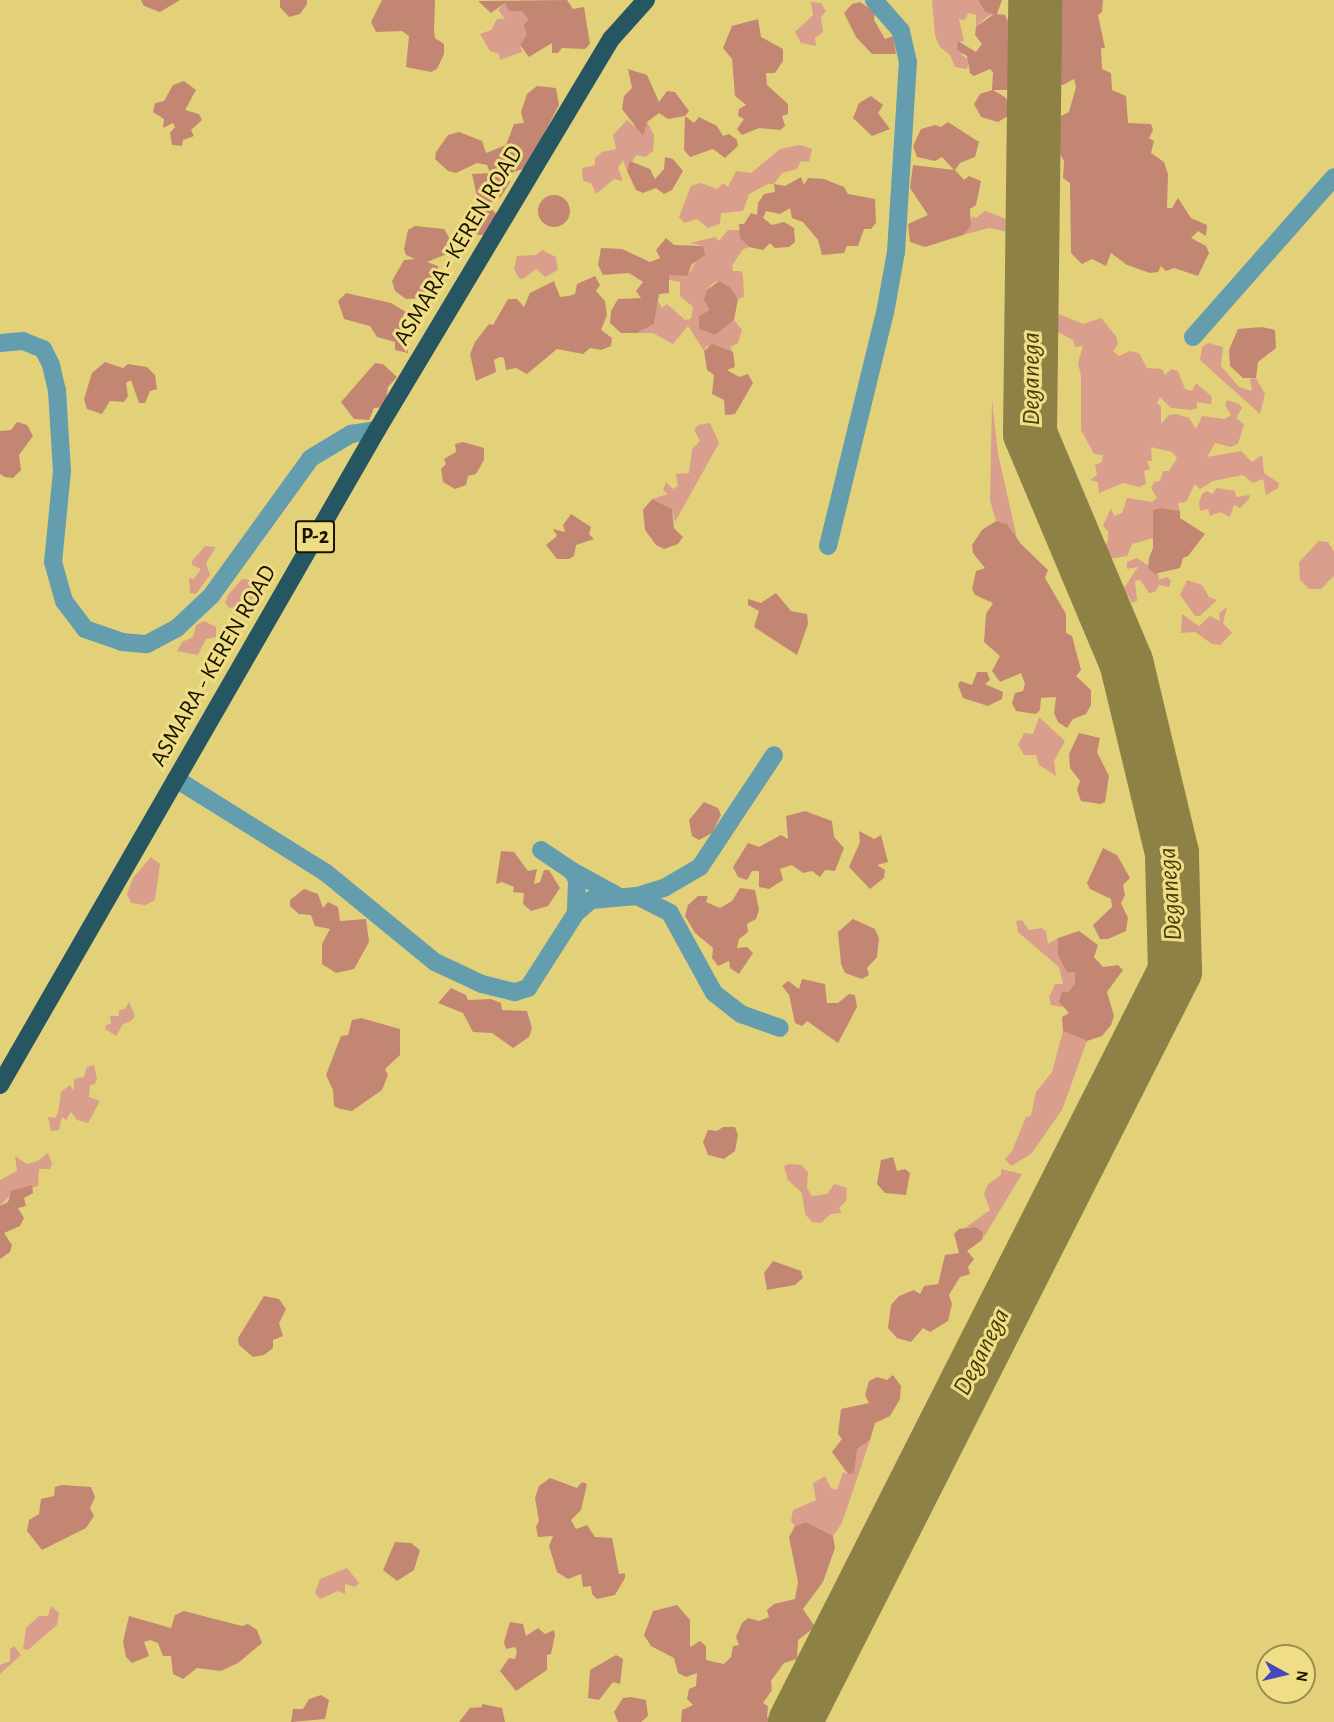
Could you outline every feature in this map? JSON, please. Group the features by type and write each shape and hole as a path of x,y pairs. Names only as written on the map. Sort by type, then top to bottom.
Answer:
{"highway":[{"name":"ASMARA - KEREN ROAD","path":"0,1085 377,430 612,38 646,0"}],"street":[{"path":"828,546 885,313 896,252 908,62 901,31 874,0"},
{"path":"1193,337 1334,177"},
{"path":"0,343 23,341 43,349 51,364 57,390 62,471 53,562 64,601 85,629 122,642 147,644 177,628 210,596 311,458 351,434 377,430"},
{"path":"670,913 681,889 700,867 774,755"},
{"path":"176,779 325,872 435,962 482,984 515,992 528,988 576,913 591,900 616,895 637,896 664,888 700,867"},
{"path":"541,850 572,871 616,895"},
{"path":"572,871 577,880 576,913"},
{"path":"637,896 670,913 714,993 741,1014 780,1028"}],"shaded area":[{"path":"141,0 180,0 160,12 144,6"},
{"path":"280,0 307,0 307,4 300,14 289,17 280,7"},
{"path":"382,0 435,0 435,38 444,44 444,54 437,69 431,72 406,67 409,36 402,31 376,32 371,22"},
{"path":"567,0 573,9 584,7 590,44 585,49 562,48 558,53 552,53 552,43 529,57 520,45 527,35 524,25 528,20 522,11 509,11 505,3 491,13 478,1"},
{"path":"932,0 978,0 985,12 996,14 988,16 976,27 976,15 968,13 965,20 959,19 964,41 958,42 962,55 969,60 967,69 955,67 950,55 940,47 935,36"},
{"path":"978,0 1002,0 997,14 1005,15 1011,27 1009,44 1016,52 1015,64 1010,68 1021,74 1022,79 1009,90 993,90 1005,97 1013,113 998,122 981,117 974,104 980,94 992,90 993,72 990,69 974,76 970,73 967,56 957,50 958,41 976,52 982,44 975,35 976,27 994,14 985,12"},
{"path":"1058,0 1103,0 1102,12 1098,15 1105,48 1101,48 1102,69 1111,73 1112,90 1126,96 1128,123 1151,124 1153,130 1149,138 1154,141 1151,153 1164,162 1168,174 1167,208 1172,208 1178,198 1191,218 1207,225 1206,236 1198,231 1191,238 1206,246 1209,253 1198,276 1174,268 1166,271 1161,266 1158,272 1150,273 1127,265 1111,253 1106,266 1092,259 1082,264 1071,253 1070,183 1063,178 1064,161 1056,147 1056,132 1061,116 1069,112 1076,87 1074,79 1063,85 1050,83 1046,76 1053,58 1044,42 1046,17 1051,10 1058,11"},
{"path":"811,2 821,3 826,11 821,17 823,32 815,38 816,46 801,43 795,32 813,15"},
{"path":"860,2 875,12 874,20 885,39 893,36 896,54 872,54 856,37 844,13 852,4"},
{"path":"505,3 522,10 528,21 528,35 520,45 522,52 500,60 499,54 490,51 480,34 491,30 497,19 505,19 498,10"},
{"path":"758,19 761,37 783,49 783,61 775,73 766,73 767,85 788,104 788,114 782,116 785,126 780,130 759,128 742,135 737,129 744,119 738,116 739,109 746,105 735,96 732,59 723,48 732,26"},
{"path":"628,69 647,75 659,102 667,91 675,92 689,111 685,116 668,119 659,113 647,122 643,136 622,109 624,96 632,88"},
{"path":"184,81 196,90 185,110 199,114 202,120 191,130 194,136 183,140 182,146 172,145 170,133 175,127 173,123 163,128 164,119 153,112 155,103 164,101 173,85"},
{"path":"537,86 556,88 559,105 526,168 507,174 510,182 501,197 487,204 498,216 485,235 478,235 462,221 471,210 480,211 472,174 490,173 487,165 477,163 456,173 448,171 435,159 436,152 448,135 459,132 482,141 486,153 506,145 514,124 524,123 521,112 527,94"},
{"path":"871,96 883,105 878,113 890,129 872,136 853,118 859,103"},
{"path":"685,116 694,123 699,117 717,126 723,136 729,134 737,140 738,146 725,158 713,149 690,157 684,150"},
{"path":"627,120 634,126 647,122 654,135 653,151 645,157 636,155 627,171 623,160 618,168 623,181 614,179 596,194 591,183 583,181 582,168 595,165 595,158 602,152 616,149 613,135"},
{"path":"948,122 979,142 975,157 960,163 955,170 964,180 969,176 981,181 976,205 970,209 971,226 963,235 925,247 910,242 908,224 928,215 910,188 913,165 954,170 942,157 935,161 917,157 913,146 921,129 935,125 941,127"},
{"path":"800,145 812,149 809,162 801,161 797,169 782,173 774,184 768,184 749,194 743,211 721,213 720,224 708,228 697,219 684,223 679,217 691,186 701,183 717,189 723,183 728,187 736,171 751,173 780,149"},
{"path":"665,157 673,159 683,171 672,190 664,194 656,188 643,193 636,190 627,171 630,161 650,169 655,179 664,169"},
{"path":"801,177 804,185 808,178 824,179 844,187 848,194 875,199 876,223 871,229 864,229 858,246 847,246 844,253 822,255 818,240 803,222 792,218 790,208 780,214 766,211 763,218 772,225 784,222 794,228 795,242 789,247 775,248 770,243 763,250 749,247 740,238 739,224 744,224 751,213 757,215 758,203 764,194 775,192 774,184 785,186"},
{"path":"554,195 565,200 570,211 565,222 554,227 543,222 538,211 543,200"},
{"path":"985,211 1004,218 1013,233 989,228 963,235 973,216 976,218"},
{"path":"415,226 444,229 453,244 447,254 427,262 438,266 438,284 424,292 421,298 406,299 395,291 392,281 404,260 415,259 406,255 404,249 408,230"},
{"path":"728,230 740,230 740,238 749,247 742,250 732,266 733,271 741,271 743,276 744,297 738,299 730,287 719,281 713,283 707,290 710,311 699,316 699,329 715,335 734,320 742,330 738,343 730,347 733,352 706,346 704,351 688,326 673,344 653,333 637,333 654,324 658,301 662,308 667,304 685,320 691,319 693,307 680,296 680,282 669,280 669,275 691,271 703,246 690,243 715,237 719,241"},
{"path":"666,238 674,245 703,246 705,255 692,264 687,276 669,275 669,293 659,294 654,324 637,333 621,333 610,323 611,311 618,299 641,298 636,291 643,282 629,273 603,275 598,265 601,248 622,249 650,262 660,258 656,250"},
{"path":"542,250 556,257 558,270 545,277 536,269 523,279 519,278 514,269 517,256 536,255"},
{"path":"595,276 600,285 596,291 605,301 607,315 601,330 612,338 611,346 601,350 590,348 583,354 557,349 527,374 516,368 506,370 504,358 500,357 494,360 496,372 476,381 470,354 475,342 489,324 493,325 508,299 517,299 524,307 530,293 554,281 560,297 568,296 575,294 577,284"},
{"path":"719,281 730,287 738,299 734,320 715,335 699,329 699,316 710,310 704,300 707,290"},
{"path":"346,293 391,303 411,315 413,331 408,338 408,353 395,350 395,342 377,337 370,326 344,319 338,301"},
{"path":"1059,314 1083,324 1101,318 1116,336 1118,344 1113,351 1119,356 1130,351 1139,353 1147,368 1162,369 1165,375 1171,369 1178,371 1185,389 1192,391 1196,383 1212,397 1211,404 1197,402 1197,408 1191,410 1171,408 1160,397 1157,403 1161,406 1161,424 1169,415 1177,414 1189,418 1196,429 1202,416 1225,419 1231,415 1225,405 1227,400 1239,404 1242,408 1236,418 1244,424 1238,444 1231,447 1215,443 1207,457 1241,451 1252,462 1262,455 1264,473 1279,483 1278,488 1266,495 1263,479 1253,483 1243,475 1213,481 1200,489 1195,484 1186,502 1178,503 1180,511 1161,508 1153,519 1153,538 1132,544 1127,556 1109,559 1103,552 1108,540 1108,531 1103,526 1111,508 1114,516 1122,513 1127,498 1152,502 1157,498 1151,488 1154,482 1160,481 1163,471 1169,471 1177,458 1172,452 1151,447 1152,461 1147,461 1150,469 1144,471 1146,484 1139,487 1123,483 1099,493 1098,482 1090,480 1097,475 1095,465 1102,462 1103,455 1094,454 1081,430 1081,376 1078,363 1083,346 1075,347 1073,340 1056,331"},
{"path":"1262,327 1275,330 1276,348 1258,362 1256,378 1243,378 1230,366 1229,350 1238,329"},
{"path":"1208,343 1223,347 1221,366 1239,387 1252,391 1250,379 1256,378 1265,394 1260,414 1200,360 1202,347"},
{"path":"712,344 733,352 735,367 727,370 739,377 748,374 753,383 735,414 725,415 724,400 712,394 714,375 707,370 704,351"},
{"path":"105,362 123,368 128,364 147,367 155,375 157,389 150,391 145,403 139,403 131,380 126,383 128,396 124,402 110,401 102,414 87,409 84,399 92,373"},
{"path":"375,363 383,364 397,377 388,387 385,407 374,408 369,420 354,419 341,402"},
{"path":"992,400 998,454 1017,538 1007,524 996,521 990,500"},
{"path":"17,422 27,425 33,436 19,455 21,470 13,478 5,477 0,474 0,431 11,430"},
{"path":"710,423 719,443 675,522 672,509 652,499 668,494 663,490 666,482 673,489 678,486 676,474 689,473 692,449 700,441 694,430 698,425"},
{"path":"463,442 484,448 484,460 476,474 468,476 466,485 455,489 443,482 441,469 446,464 444,459 456,452 455,444"},
{"path":"1217,488 1235,491 1236,497 1250,495 1249,499 1240,508 1234,505 1230,517 1220,512 1210,516 1208,509 1200,511 1199,503 1202,494 1207,491 1212,494"},
{"path":"652,499 672,509 674,528 683,537 678,544 664,549 656,545 645,530 643,510"},
{"path":"1161,508 1180,511 1180,518 1205,534 1188,556 1183,558 1180,568 1154,574 1148,567 1153,548 1153,510"},
{"path":"571,514 591,527 589,534 594,539 576,545 574,556 569,559 557,559 546,545 557,536 553,529 565,532 563,525"},
{"path":"996,521 1007,524 1021,544 1048,570 1045,578 1066,614 1066,633 1072,636 1081,670 1076,676 1091,690 1091,705 1086,714 1073,719 1067,728 1058,722 1054,713 1056,697 1041,698 1040,710 1036,714 1016,711 1012,703 1015,693 1023,691 1025,684 1021,673 1000,682 992,671 1000,656 984,642 986,614 993,603 975,595 972,589 976,571 985,568 973,553 972,545 982,530"},
{"path":"1319,541 1328,542 1334,552 1334,576 1321,589 1309,589 1300,580 1299,562"},
{"path":"205,546 216,547 206,563 210,575 196,594 190,593 189,578 194,579 201,569 192,565 192,561"},
{"path":"1137,558 1158,572 1159,580 1167,577 1171,581 1169,587 1159,585 1155,592 1149,593 1140,580 1135,581 1137,601 1132,603 1124,588 1138,567 1127,569 1127,562"},
{"path":"242,579 260,581 262,585 247,606 229,608 225,603 228,595"},
{"path":"1187,580 1202,585 1209,597 1217,600 1200,616 1195,616 1180,595"},
{"path":"776,593 791,611 807,614 808,624 797,655 754,627 759,611 748,605 748,599 761,603"},
{"path":"1227,607 1223,623 1232,633 1220,645 1212,644 1195,632 1181,633 1182,614 1199,626 1210,616 1220,621 1219,613"},
{"path":"204,621 216,627 216,637 206,639 198,655 177,651 182,642 193,637 196,625"},
{"path":"977,672 987,672 990,680 985,684 1003,692 1002,699 988,706 963,698 958,685 960,681 972,685"},
{"path":"1039,717 1065,741 1054,761 1056,776 1039,765 1036,755 1024,755 1018,745 1024,733 1033,734"},
{"path":"1079,733 1100,738 1097,752 1109,776 1105,802 1100,804 1081,801 1077,790 1080,781 1070,768 1069,754"},
{"path":"704,802 718,808 721,815 712,833 699,840 692,836 689,820"},
{"path":"805,811 832,821 834,837 844,848 835,871 825,870 820,877 812,871 803,873 792,865 780,869 783,880 769,889 759,887 759,871 752,871 747,880 738,877 733,867 748,843 759,847 781,835 788,839 786,816"},
{"path":"859,831 874,839 881,835 888,862 877,865 885,870 884,878 870,889 849,867 860,842"},
{"path":"1103,848 1117,855 1130,878 1123,885 1125,895 1121,903 1128,918 1126,931 1108,939 1100,939 1093,925 1112,907 1111,899 1090,889 1087,883"},
{"path":"501,851 514,852 528,871 537,869 534,884 540,882 544,870 549,870 560,888 548,906 531,911 523,904 524,893 513,892 514,887 502,882 496,884"},
{"path":"151,857 160,864 155,900 145,905 131,903 127,894 133,878"},
{"path":"740,888 755,890 759,910 756,919 747,924 748,932 739,939 737,948 747,947 753,953 739,974 730,968 729,961 718,966 712,958 713,948 695,933 685,916 688,905 698,896 708,896 706,902 720,908 732,901"},
{"path":"304,889 318,894 323,908 328,902 338,907 340,921 366,919 369,942 354,969 336,973 322,964 322,944 330,929 315,926 311,915 299,914 290,906 290,900"},
{"path":"853,919 875,929 879,938 877,957 867,968 869,975 862,979 845,973 841,964 838,932"},
{"path":"1022,920 1029,930 1041,928 1046,931 1048,944 1058,938 1058,955 1076,971 1075,983 1070,992 1062,992 1062,1007 1051,1005 1049,997 1055,984 1063,984 1059,967 1018,932 1016,921"},
{"path":"1079,931 1098,945 1094,957 1103,967 1118,965 1123,970 1107,992 1114,1016 1111,1025 1102,1036 1087,1041 1063,1031 1062,1017 1069,1013 1059,1002 1062,992 1069,992 1075,983 1075,972 1067,972 1058,955 1058,938"},
{"path":"802,979 825,984 827,1003 838,1003 849,994 855,995 857,1007 838,1043 807,1021 802,1026 795,1023 789,995 782,986 788,981 799,989"},
{"path":"451,988 466,995 468,1000 491,999 501,1003 502,1010 527,1011 532,1028 529,1037 513,1048 492,1033 473,1032 463,1013 438,1003"},
{"path":"129,1002 135,1016 131,1021 123,1024 116,1036 105,1029 106,1025 111,1024 110,1016 119,1016 119,1010 125,1009"},
{"path":"361,1018 400,1029 400,1055 385,1069 388,1075 382,1090 352,1111 334,1106 333,1090 326,1075 341,1036 348,1035 352,1020"},
{"path":"1063,1031 1087,1041 1062,1110 1031,1154 1011,1166 1005,1159 1012,1151 1026,1117 1031,1116 1036,1092 1052,1072"},
{"path":"94,1065 97,1079 95,1084 90,1085 89,1097 100,1101 88,1123 77,1120 71,1112 66,1120 62,1117 59,1130 51,1131 48,1117 55,1118 58,1113 61,1092 70,1085 74,1091 74,1079 84,1077 87,1067"},
{"path":"723,1127 735,1127 738,1135 735,1151 724,1159 708,1155 703,1142 708,1130 717,1131"},
{"path":"48,1153 52,1163 50,1169 39,1169 38,1186 11,1194 0,1206 0,1180 17,1171 15,1156 27,1164 38,1161"},
{"path":"893,1157 897,1171 905,1169 910,1173 906,1195 885,1193 877,1184 881,1160"},
{"path":"801,1165 808,1172 807,1188 812,1196 827,1194 834,1184 847,1188 846,1201 839,1208 842,1213 831,1214 821,1223 812,1222 805,1214 802,1193 788,1180 784,1166"},
{"path":"1001,1169 1022,1174 982,1240 983,1232 975,1227 965,1228 990,1210 984,1194 988,1184 1001,1175"},
{"path":"32,1185 33,1193 24,1198 26,1206 18,1208 24,1218 20,1226 4,1233 12,1245 10,1252 0,1259 0,1206 8,1202 11,1191"},
{"path":"975,1227 983,1232 982,1240 967,1251 974,1259 968,1267 970,1274 960,1277 949,1295 952,1304 948,1321 930,1332 923,1328 911,1342 897,1338 888,1328 891,1305 899,1296 914,1290 920,1294 924,1286 938,1284 945,1255 959,1253 954,1234 959,1229"},
{"path":"773,1261 801,1271 803,1278 795,1285 767,1290 764,1273"},
{"path":"264,1296 279,1299 286,1309 279,1323 283,1336 273,1340 273,1348 264,1355 253,1357 239,1345 238,1338"},
{"path":"893,1375 901,1386 900,1399 890,1416 875,1423 870,1440 857,1449 854,1473 848,1474 832,1452 842,1439 838,1434 841,1409 869,1403 865,1395 869,1381 877,1377 887,1380"},
{"path":"870,1440 842,1523 833,1536 806,1522 795,1526 791,1521 793,1510 816,1500 813,1483 825,1476 831,1488 837,1490 843,1472 848,1474 857,1449"},
{"path":"550,1478 577,1488 582,1482 587,1484 581,1510 571,1520 576,1529 587,1525 595,1537 612,1538 619,1574 625,1573 625,1578 615,1595 597,1599 592,1594 591,1586 583,1587 581,1574 568,1579 557,1572 549,1546 553,1536 538,1537 536,1527 539,1521 535,1498 539,1486"},
{"path":"62,1485 91,1487 95,1497 90,1508 94,1516 86,1528 42,1550 27,1531 29,1520 39,1514 41,1499 54,1496 55,1487"},
{"path":"806,1522 833,1536 835,1548 823,1582 803,1609 815,1627 798,1640 797,1659 784,1663 771,1681 772,1690 763,1703 768,1706 767,1717 775,1722 681,1722 682,1710 693,1705 687,1699 689,1689 696,1686 697,1673 686,1677 678,1673 674,1658 651,1646 644,1635 653,1611 677,1605 690,1620 690,1647 700,1641 706,1646 706,1660 724,1664 731,1657 733,1646 739,1645 736,1637 742,1623 748,1618 759,1621 769,1617 767,1610 774,1604 795,1599 798,1582 789,1537 795,1526"},
{"path":"395,1542 411,1543 420,1550 414,1570 397,1581 383,1570"},
{"path":"347,1568 359,1583 355,1587 345,1584 345,1594 338,1591 320,1599 315,1593 320,1579"},
{"path":"51,1606 59,1613 57,1625 28,1650 23,1649 26,1628 39,1616 48,1616"},
{"path":"184,1611 242,1626 248,1624 257,1630 262,1643 238,1663 221,1671 197,1668 183,1679 173,1674 171,1656 163,1656 158,1643 150,1640 144,1642 149,1656 132,1663 126,1657 123,1642 129,1616 171,1628 175,1615"},
{"path":"510,1622 523,1624 526,1636 538,1628 545,1634 554,1630 555,1635 551,1654 547,1655 547,1670 516,1691 500,1671 509,1658 515,1659 517,1651 515,1647 506,1649 504,1642"},
{"path":"14,1646 21,1655 0,1674 0,1665 10,1661 10,1649"},
{"path":"616,1655 623,1659 620,1684 613,1682 599,1700 588,1698 590,1670"},
{"path":"321,1695 329,1700 325,1719 291,1722 293,1709 303,1709 309,1699"},
{"path":"623,1698 646,1700 648,1716 641,1722 618,1722 614,1712"},
{"path":"482,1704 502,1708 505,1722 459,1722 470,1708 482,1707"}],"waterway":[{"name":"Deganega","path":"795,1722 1175,971 1172,853 1126,662 1030,434 1035,0"}]}
